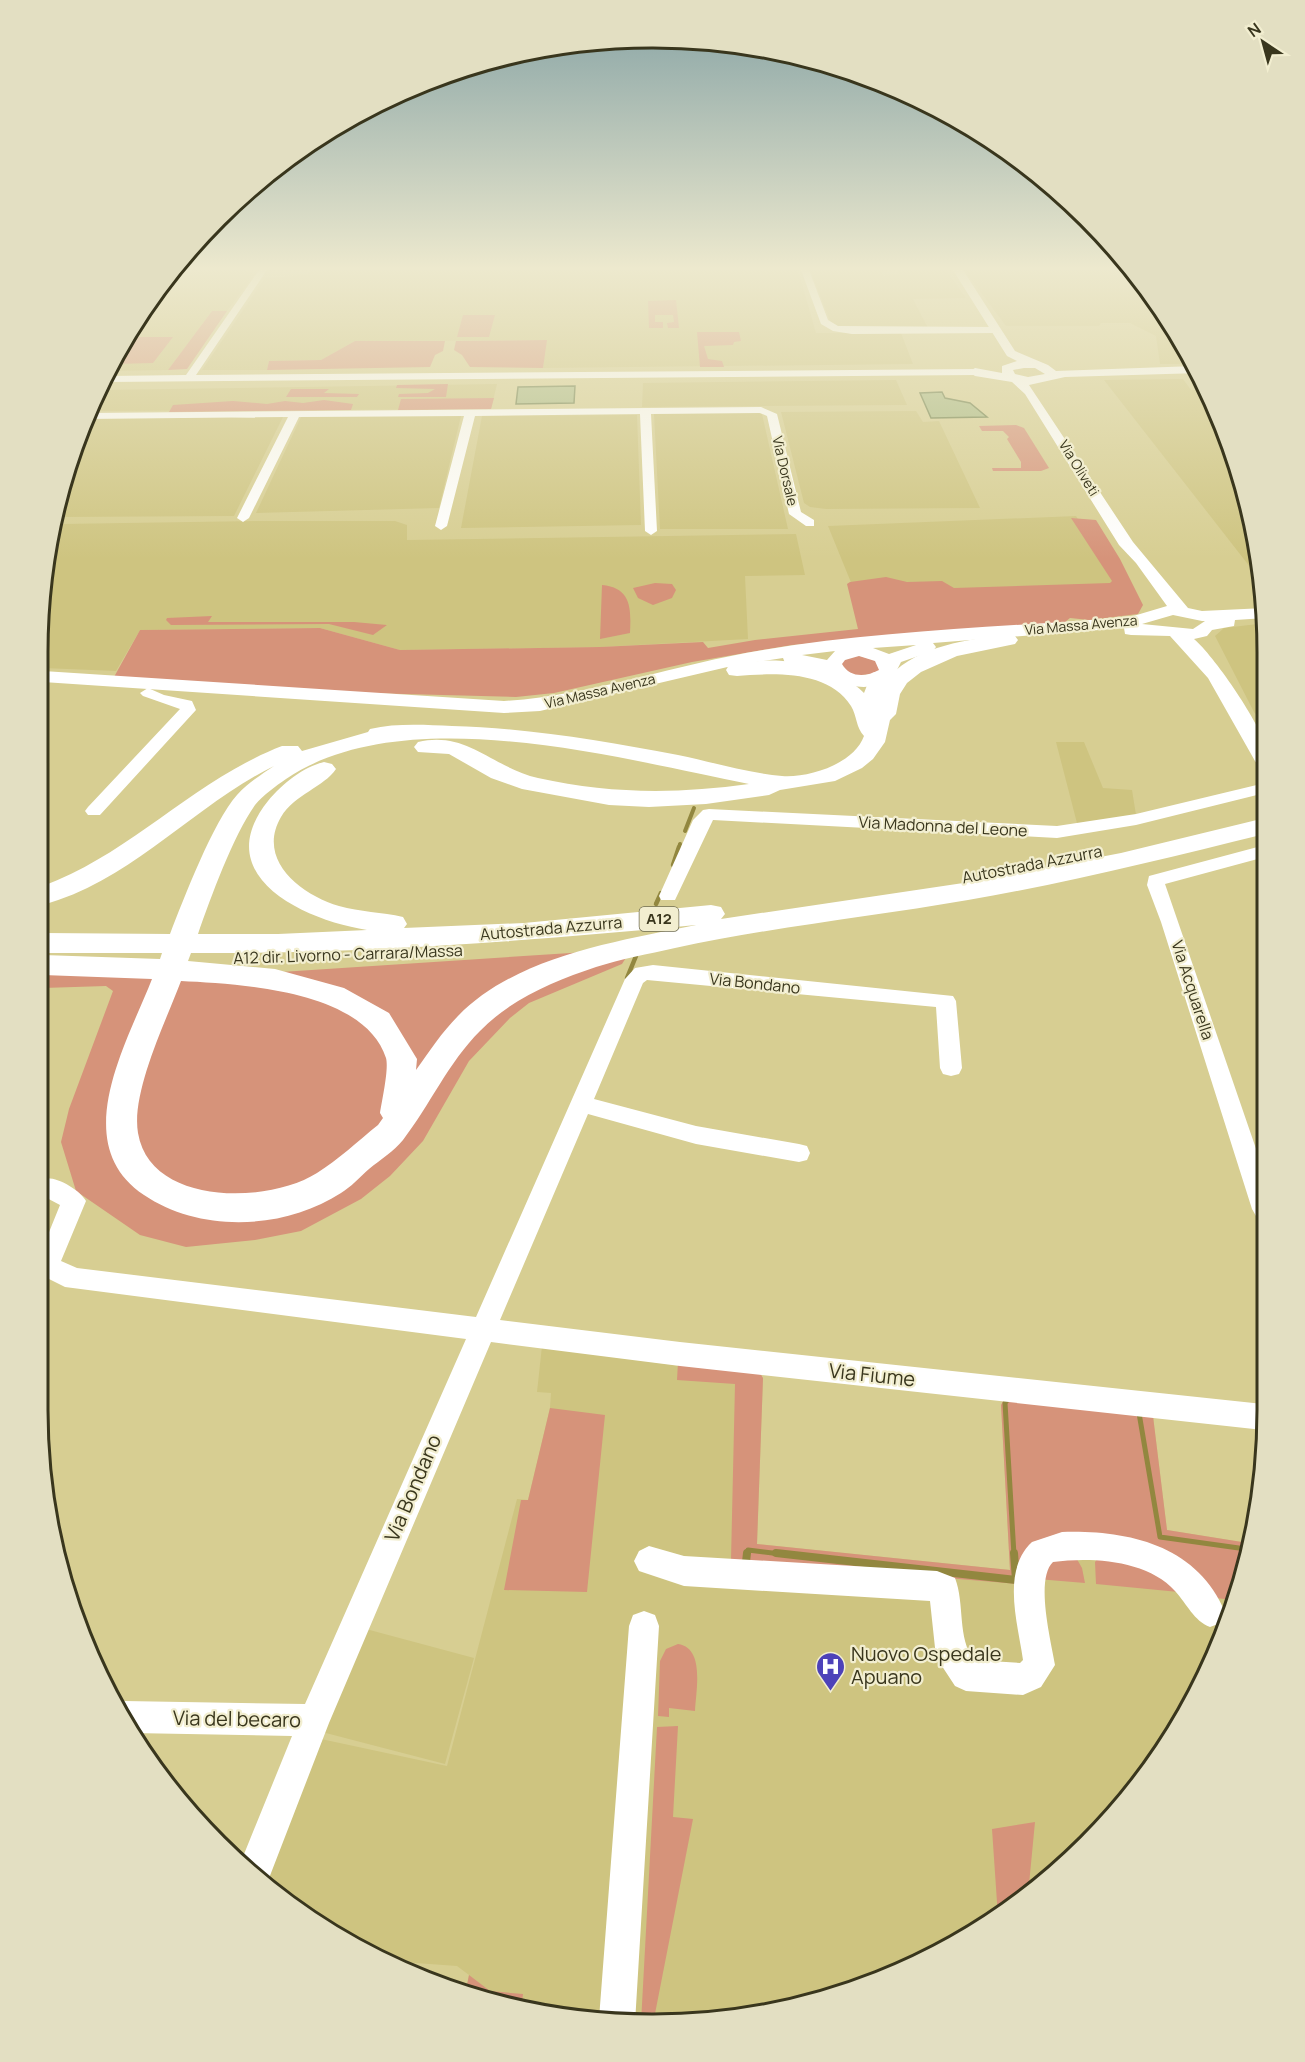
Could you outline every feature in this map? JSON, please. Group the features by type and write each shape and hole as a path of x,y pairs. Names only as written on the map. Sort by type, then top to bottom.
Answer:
{"highway":[{"path":"873,739 885,727 888,695 906,673 943,653 1008,640"},
{"path":"839,667 865,697 872,718 873,739"},
{"path":"738,670 791,668 832,681 858,699 873,739"},
{"path":"362,740 403,738 454,747 499,773 531,784 609,798 661,800 739,793 783,783 805,782 830,775 861,757 878,729 874,693 884,672"},
{"path":"48,894 101,870 147,842 239,772 316,743 349,736 398,732 487,733 586,744 783,783"},
{"path":"398,732 330,748 297,761 266,782 246,800 197,899 124,1092 122,1132 128,1157 150,1182 175,1198 218,1209 257,1207 295,1198 328,1184 389,1134 446,1051 470,1022 504,996 548,973 608,953 725,928"},
{"path":"454,747 409,747 368,753 336,763 298,783 271,810 261,834 261,857 278,884 310,905 355,920 423,928 580,927"},
{"name":"Autostrada Azzurra","path":"48,943 278,944 524,932 714,914 961,878 1113,849 1257,814"},
{"name":"Autostrada Azzurra","path":"725,928 970,891 1121,861 1257,828"},
{"name":"A12 dir. Livorno - Carrara/Massa","path":"48,958 278,958 517,947 725,928"},
{"path":"48,965 237,973 294,981 327,992 379,1019 396,1041 405,1069 401,1100 389,1134"}],"main road":[{"path":"975,372 1028,366"},
{"path":"1030,392 1052,373 1038,366"},
{"path":"1044,366 1069,370 1161,371"},
{"path":"1010,369 1046,379 1064,373 1187,370"},
{"name":"Via Oliveti","path":"1010,369 1030,392 1127,545 1138,553 1163,593 1195,621 1200,637 1215,664 1219,681"},
{"name":"Via Oliveti","path":"1127,545 1127,554 1164,623 1197,651 1219,681"},
{"name":"Via Massa Avenza","path":"884,672 896,658 926,647 1127,630 1164,623 1256,614"},
{"name":"Via Massa Avenza","path":"48,685 523,706 771,654 835,645 1131,622 1164,623 1256,618"},
{"path":"839,667 851,652 871,653 958,637"},
{"path":"771,654 839,667 863,681 884,672 885,660 871,653"},
{"name":"Via Massa Avenza","path":"48,677 509,716 548,713 791,659 839,667"},
{"path":"1219,681 1257,746"}],"street":[{"path":"190,377 197,366"},
{"path":"113,379 975,372"},
{"name":"Via Dorsale","path":"96,416 761,410 772,414 795,514 810,523"},
{"path":"645,412 651,531"},
{"path":"441,526 470,413"},
{"path":"243,518 295,415"},
{"path":"94,811 188,710 186,704 159,699 154,688"},
{"name":"Via Madonna del Leone","path":"668,896 702,820 709,814 1057,832 1083,830 1140,819 1257,790"},
{"name":"Via Acquarella","path":"1257,853 1156,880 1156,885 1171,922 1257,1190"},
{"name":"Via Bondano","path":"257,1866 314,1720 481,1328 635,979 642,973 652,972 946,1001 951,1068"},
{"path":"581,1104 696,1135 799,1153"},
{"path":"48,1187 74,1202 48,1260"},
{"name":"Via Fiume","path":"48,1268 74,1279 691,1355 1257,1416"},
{"path":"649,1561 694,1571 937,1586 944,1589 952,1657 966,1675 1023,1679 1030,1676 1039,1665 1030,1594 1030,1568 1039,1554 1051,1548 1084,1547 1150,1554 1168,1564 1210,1612"},
{"path":"618,2013 644,1626"},
{"name":"Via del becaro","path":"132,1717 314,1720"}],"shaded area":[{"path":"120,366 171,366 168,370 118,371"},
{"path":"171,366 189,366 187,369 168,370"},
{"path":"205,366 268,366 267,370 202,370"},
{"path":"268,366 430,366 430,367 267,370"},
{"path":"469,366 543,366 543,368"},
{"path":"543,366 707,366 543,368"},
{"path":"1183,379 1191,390 1197,390 1225,458 1236,496 1251,568 1104,380"},
{"path":"896,380 907,405 642,407 643,383"},
{"path":"448,384 446,397 398,397 399,394 428,393 435,389 396,388 397,385"},
{"path":"497,384 491,409 98,411 108,390"},
{"path":"291,389 329,389 324,393 359,394 357,397 286,397"},
{"path":"494,398 491,409 398,410 401,399"},
{"path":"324,400 353,404 351,410 169,412 173,405 233,401 267,404 285,401 303,403"},
{"path":"916,411 923,422 939,421 980,508 826,509 810,507 804,503 781,412"},
{"path":"755,412 762,414 788,529 660,529 654,414"},
{"path":"637,415 641,525 461,528 482,416"},
{"path":"461,416 439,508 256,513 301,417"},
{"path":"283,417 234,516 64,517 80,458 95,418"},
{"path":"1016,425 1024,428 1049,468 1041,471 993,471 992,468 1021,468 1021,462 1007,439 1009,437 1003,431 982,431 979,426"},
{"path":"1076,516 1132,606 872,634 828,526"},
{"path":"1071,518 1096,520 1120,559 1143,605 1138,614 1089,620 1070,618 1065,622 792,645 692,662 554,693 516,697 366,693 114,677 140,630 320,628 400,650 600,647 703,642 708,648 755,640 858,629 847,584 850,582 886,577 907,582 942,581 954,588 1110,583 1112,581"},
{"path":"395,521 407,525 407,540 796,534 805,575 745,576 748,639 600,647 400,650 320,628 140,630 116,671 48,668 49,613 53,574 63,524"},
{"path":"655,583 672,584 676,590 672,598 653,605 638,598 633,588"},
{"path":"602,585 619,590 628,601 630,633 600,639"},
{"path":"212,616 208,622 354,622 387,625 373,635 329,624 171,625 166,620 167,618"},
{"path":"1256,624 1257,716 1215,636 1224,628"},
{"path":"857,655 880,662 879,673 855,676 841,668 842,661"},
{"path":"1056,742 1084,742 1103,788 1132,790 1136,815 1078,827"},
{"path":"586,952 538,973 415,1084 404,1038 281,972"},
{"path":"629,953 622,964 529,1003 510,1018 469,1061 423,1141 390,1176 361,1199 301,1231 255,1240 186,1247 140,1235 76,1191 61,1142 69,1109 113,991 106,986 48,988 48,973 158,974 112,1098 152,1198 320,1197 462,1041 529,988"},
{"path":"177,976 330,997 391,1047 387,1117 336,1170 248,1200 180,1191 141,1159 130,1120"},
{"name":"Nuovo Ospedale Apuano","path":"542,1346 763,1378 757,1544 1010,1570 1001,1405 1152,1408 1167,1530 1242,1542 1236,1566 1225,1604 1195,1677 1176,1712 1132,1777 1080,1837 1051,1864 988,1912 955,1933 920,1952 847,1982 809,1993 731,2009 692,2013 613,2013 574,2009 496,1993 467,1985 469,1975 457,1966 409,1962 385,1952 317,1912 266,1874 321,1739 447,1766 517,1499 528,1500 550,1408 551,1393 537,1392"},
{"path":"678,1362 760,1373 763,1378 757,1544 1010,1570 1001,1405 1007,1394 1152,1408 1167,1530 1242,1542 1226,1599 1207,1597 1196,1582 1061,1540 1019,1584 731,1560 735,1384 677,1380"},
{"path":"550,1408 605,1415 587,1592 504,1590 521,1500 528,1500"},
{"path":"1074,1554 1082,1568 1085,1583 1037,1579 1042,1561"},
{"path":"1118,1554 1189,1593 1096,1584 1095,1562 1100,1556"},
{"path":"366,1629 474,1658 445,1764 322,1732"},
{"path":"678,1644 687,1647 696,1661 695,1711 669,1708 669,1717 658,1716 660,1661 666,1649"},
{"path":"678,1726 673,1817 693,1819 655,2014 642,2014 657,1727"},
{"path":"1035,1822 1029,1882 997,1905 992,1829"},
{"path":"469,1975 490,1991 523,1994 522,1999 496,1993 467,1985"}],"building":[{"path":"575,386 574,403 516,404 518,387"},
{"path":"942,392 945,398 970,403 987,417 931,418 920,393"}],"waterway":[{"path":"685,831 694,808"},
{"path":"679,848 680,844"},
{"path":"673,865 679,847"},
{"path":"656,904 661,893"},
{"path":"627,978 636,956"},
{"path":"1008,1399 1005,1403 1014,1555"},
{"path":"1139,1413 1160,1537 1240,1548"},
{"path":"747,1555 748,1550 789,1555"},
{"path":"746,1562 747,1553"},
{"path":"776,1553 1016,1580 1014,1553"}],"place":[{"name":"Nuovo Ospedale Apuano","path":"830,1692"}]}
